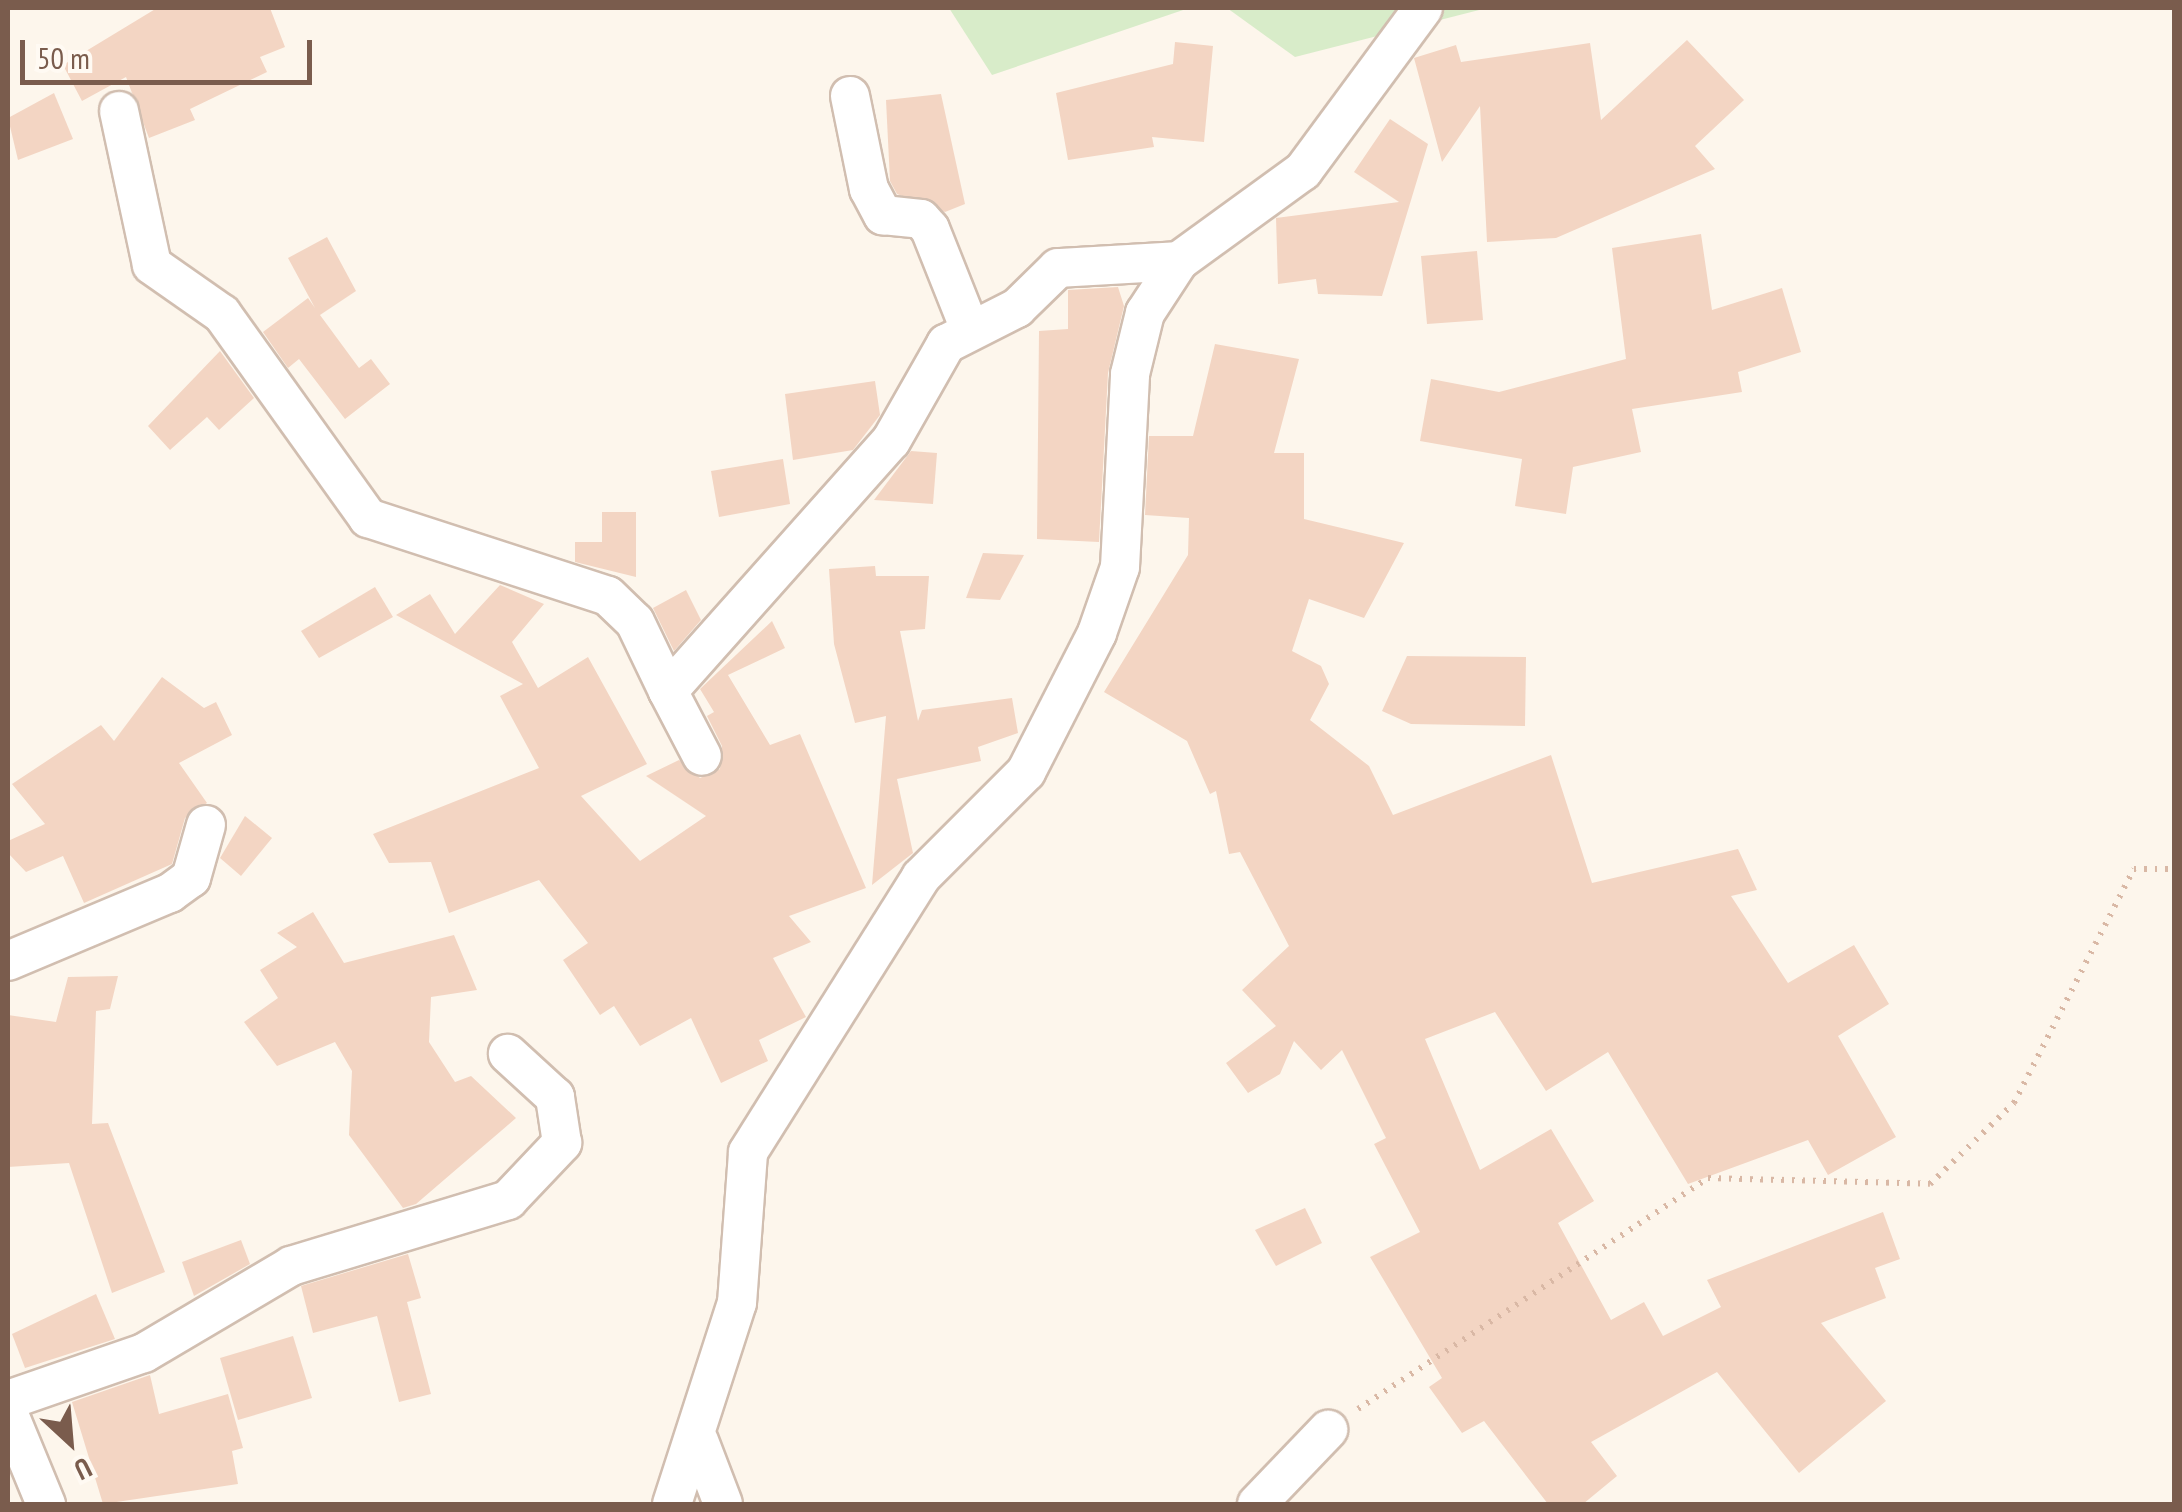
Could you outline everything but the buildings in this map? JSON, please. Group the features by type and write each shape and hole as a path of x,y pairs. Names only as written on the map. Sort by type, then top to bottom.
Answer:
{"street":[{"path":"672,1504 699,1441 736,1302 748,1152 921,877 1026,772 1069,702 1120,568 1135,340 1179,260 1303,171 1423,8"},
{"path":"850,96 874,199 883,215 921,218 930,229 970,327"},
{"path":"120,111 152,265 222,314 368,518 608,596 636,622 702,756"},
{"path":"668,691 890,441 928,370 970,327 1018,308 1058,268 1179,260"},
{"path":"8,961 170,893 190,878 206,825"},
{"path":"8,1400 144,1353 291,1266 508,1200 562,1143 555,1097 508,1054"},
{"path":"8,1412 46,1504"},
{"path":"1257,1504 1328,1430"},
{"path":"699,1441 723,1504"}],"path":[{"path":"1328,1430 1708,1178 1930,1184 2014,1103 2134,870 2174,869"}],"green space":[{"path":"949,8 1189,8 992,75"},
{"path":"1227,8 1487,8 1295,57"}]}
